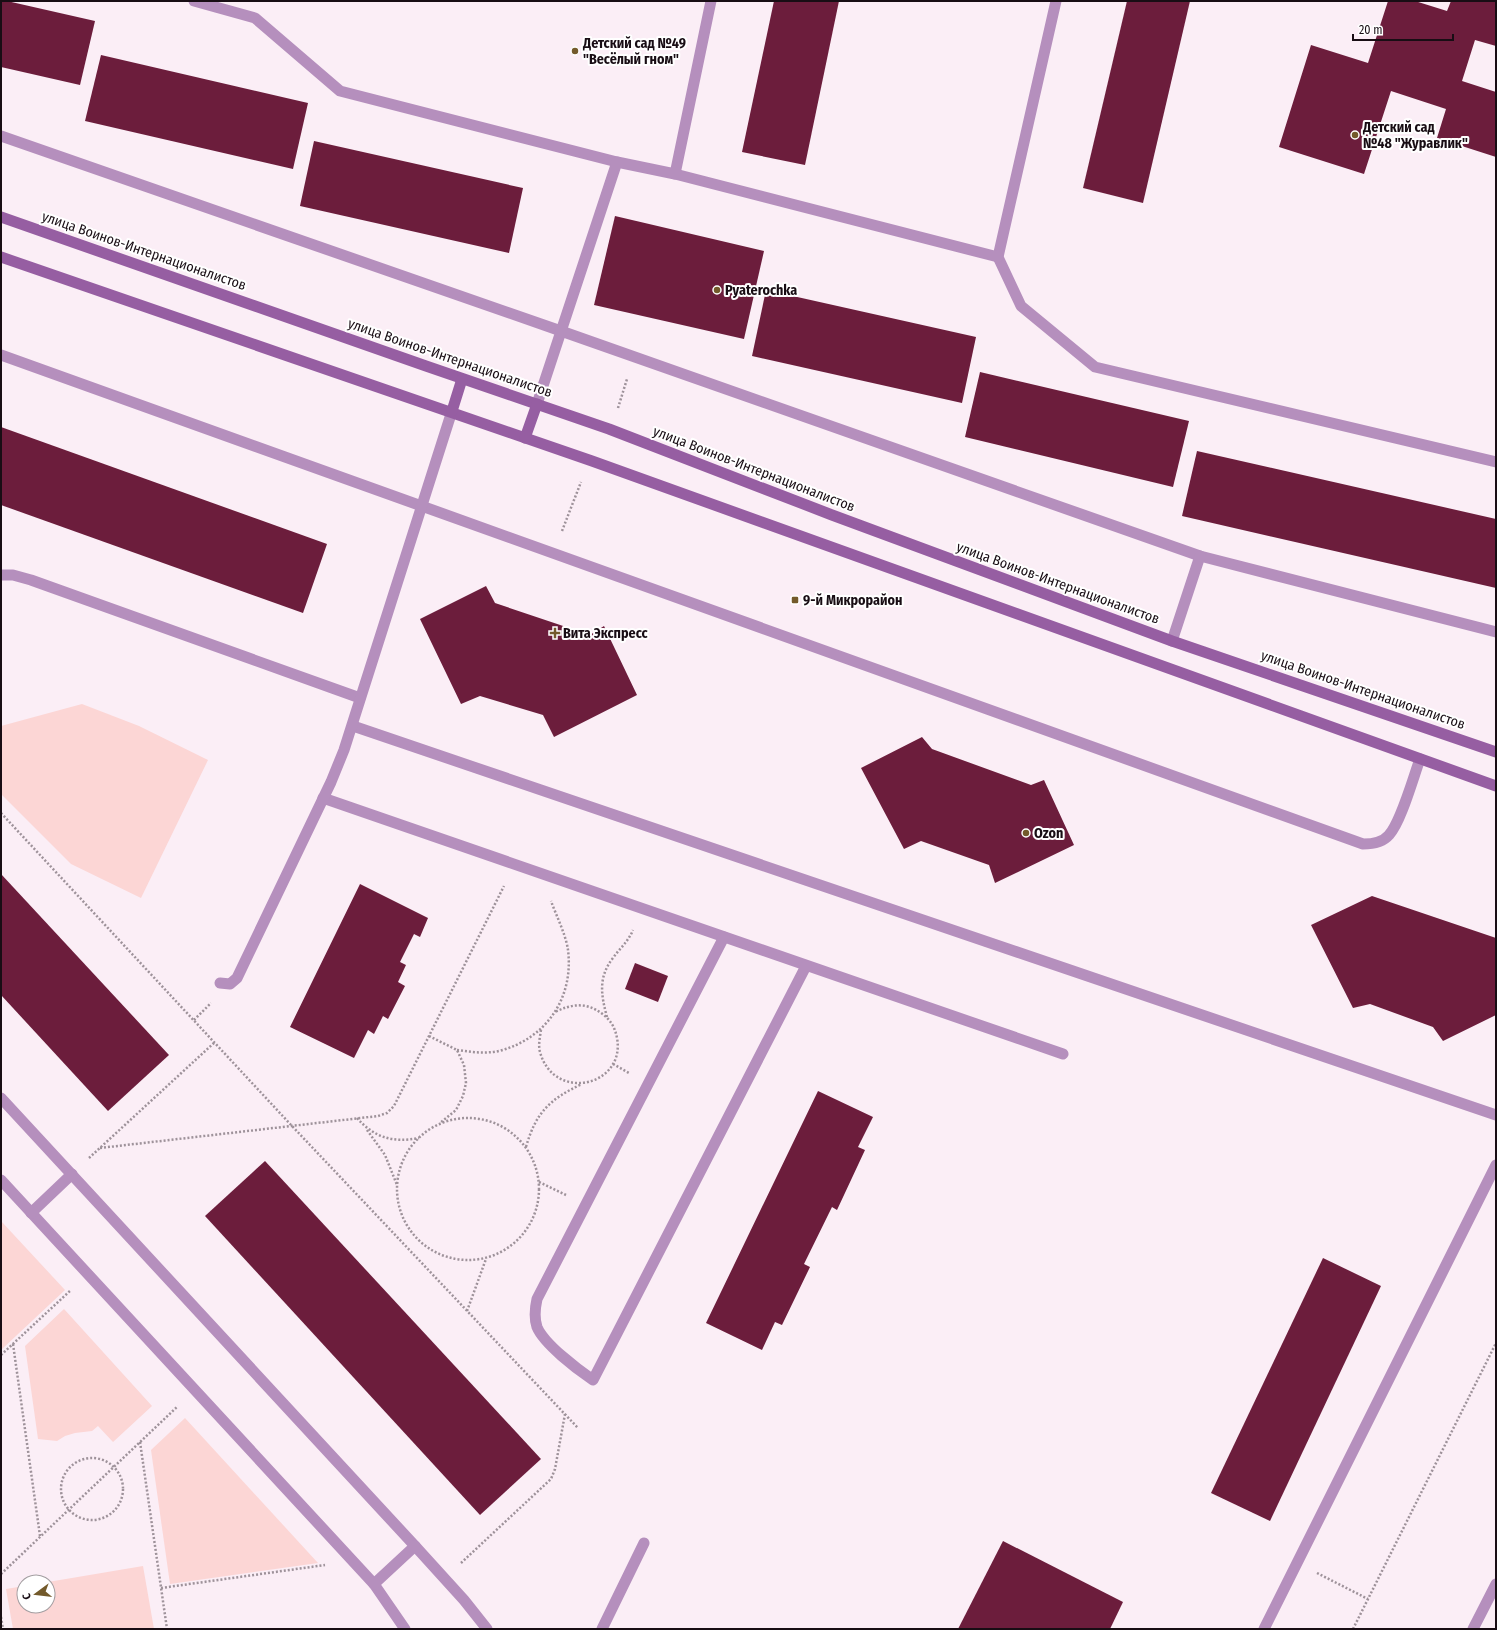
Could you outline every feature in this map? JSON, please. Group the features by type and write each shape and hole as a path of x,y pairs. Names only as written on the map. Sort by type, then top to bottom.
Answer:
{"main road":[{"name":"улица Воинов-Интернационалистов","path":"1,217 609,429 832,515 1172,641 1496,752"},
{"path":"1,257 452,411 1496,786"},
{"path":"452,411 462,379"},
{"path":"525,438 537,404"}],"street":[{"path":"194,1 255,18 340,91 617,162 675,174 998,257"},
{"path":"675,174 711,1"},
{"path":"1056,1 998,257 1021,306 1095,367 1496,462"},
{"path":"1,136 1200,556 1496,632"},
{"path":"537,404 617,162"},
{"path":"1,355 1364,844 1380,842 1389,836 1396,826 1420,759"},
{"path":"220,983 230,984 237,978 338,766 353,726 360,698 452,411"},
{"path":"1172,641 1200,556"},
{"path":"1,575 13,575 31,580 360,698"},
{"path":"353,726 1496,1115"},
{"path":"323,798 514,866 1063,1054"},
{"path":"724,937 538,1299 535,1313 537,1327 543,1336 569,1362 593,1380 806,966"},
{"path":"1,1098 415,1546 487,1629"},
{"path":"1264,1629 1496,1165"},
{"path":"31,1213 72,1174"},
{"path":"1,1180 374,1584 405,1629"},
{"path":"602,1629 644,1543"},
{"path":"374,1584 415,1546"},
{"path":"1473,1629 1496,1584"}],"path":[{"path":"617,412 634,357"},
{"path":"554,553 581,481"},
{"path":"1,813 292,1126 578,1428"},
{"path":"100,1148 383,1115 391,1110 514,866"},
{"path":"429,1036 457,1050 482,1053 499,1051 521,1044 541,1030 555,1012 562,999 568,976 568,949 540,874"},
{"path":"526,1148 531,1130 539,1114 551,1101 566,1091 597,1080 608,1071 617,1056 618,1044 616,1030 608,1018 602,999 601,987 603,976 613,958 626,943 641,909"},
{"path":"555,1012 568,1006 582,1005 596,1009 608,1018"},
{"path":"541,1030 539,1050 547,1069 563,1081 583,1084"},
{"path":"72,1174 215,1042"},
{"path":"398,1185 404,1160 419,1138 456,1110 463,1096 466,1083 464,1065 457,1050"},
{"path":"357,1118 385,1155 398,1185 400,1208 408,1228 423,1244 442,1256 464,1260 486,1258 504,1251 520,1238 532,1222 538,1203 539,1182 535,1164 526,1148 512,1133 495,1124 476,1119 457,1119 438,1125"},
{"path":"366,1128 378,1136 392,1140 419,1138"},
{"path":"539,1182 586,1205"},
{"path":"467,1311 486,1258"},
{"path":"1,1355 88,1275"},
{"path":"1353,1629 1496,1343"},
{"path":"12,1344 40,1537"},
{"path":"1,1574 195,1390"},
{"path":"444,1578 551,1479 555,1469 565,1414"},
{"path":"140,1442 167,1629"},
{"path":"89,1457 102,1459 114,1467 122,1479 123,1493 118,1506 108,1516 94,1520 80,1518 68,1510 62,1498 60,1484 65,1471 76,1462 89,1457"},
{"path":"161,1588 352,1561"},
{"path":"1297,1563 1368,1599"},
{"path":"1,1617 3,1629"}],"shaded area":[{"path":"82,704 139,726 208,760 141,898 71,864 1,794 1,726"},
{"path":"1,1221 65,1290 1,1350"},
{"path":"64,1309 152,1406 113,1442 98,1426 92,1431 75,1433 65,1436 57,1441 38,1439 25,1346"},
{"path":"185,1418 318,1563 170,1584 151,1450"},
{"path":"143,1566 154,1629 13,1629 6,1589 16,1587 16,1614 56,1614 56,1581"}],"building":[{"path":"1,1 7,1 95,21 80,85 1,67"},
{"path":"774,1 839,1 805,165 742,152"},
{"path":"1127,1 1190,1 1143,203 1083,188"},
{"path":"1388,1 1415,1 1447,11 1451,1 1496,1 1496,46 1475,40 1462,81 1496,92 1496,157 1437,138 1446,109 1391,91 1364,174 1279,147 1311,45 1368,63"},
{"path":"101,55 308,103 293,169 85,121"},
{"path":"314,141 523,188 509,253 300,206"},
{"path":"615,216 764,251 744,339 594,305"},
{"path":"766,290 976,337 962,403 752,356"},
{"path":"980,372 1189,421 1173,487 965,437"},
{"path":"1,427 327,544 303,613 1,505"},
{"path":"1197,451 1496,519 1496,588 1182,516"},
{"path":"486,586 495,603 590,635 604,626 637,695 554,737 543,715 480,696 461,704 420,619"},
{"path":"922,737 932,749 1031,785 1044,780 1074,845 995,883 989,865 921,841 904,849 861,768"},
{"path":"1,874 169,1055 108,1111 1,995"},
{"path":"360,884 428,918 420,937 414,934 400,962 406,965 398,982 405,986 388,1019 383,1016 374,1034 368,1030 354,1058 290,1027"},
{"path":"1372,896 1496,938 1496,1015 1443,1041 1433,1027 1370,1004 1353,1008 1311,925"},
{"path":"635,963 668,976 658,1002 625,989"},
{"path":"818,1091 873,1117 858,1147 865,1150 837,1210 832,1207 804,1264 810,1267 782,1325 775,1322 762,1350 706,1323"},
{"path":"265,1161 541,1459 480,1515 205,1216"},
{"path":"1323,1258 1381,1286 1270,1521 1211,1493"},
{"path":"1003,1541 1123,1602 1110,1629 958,1629"}],"place":[{"name":"Детский сад №49 \"Весёлый гном\"","path":"575,51"},
{"name":"Детский сад №48 \"Журавлик\"","path":"1355,135"},
{"name":"Pyaterochka","path":"717,290"},
{"name":"9-й Микрорайон","path":"795,600"},
{"name":"Вита Экспресс","path":"555,633"},
{"name":"Ozon","path":"1026,833"}]}
